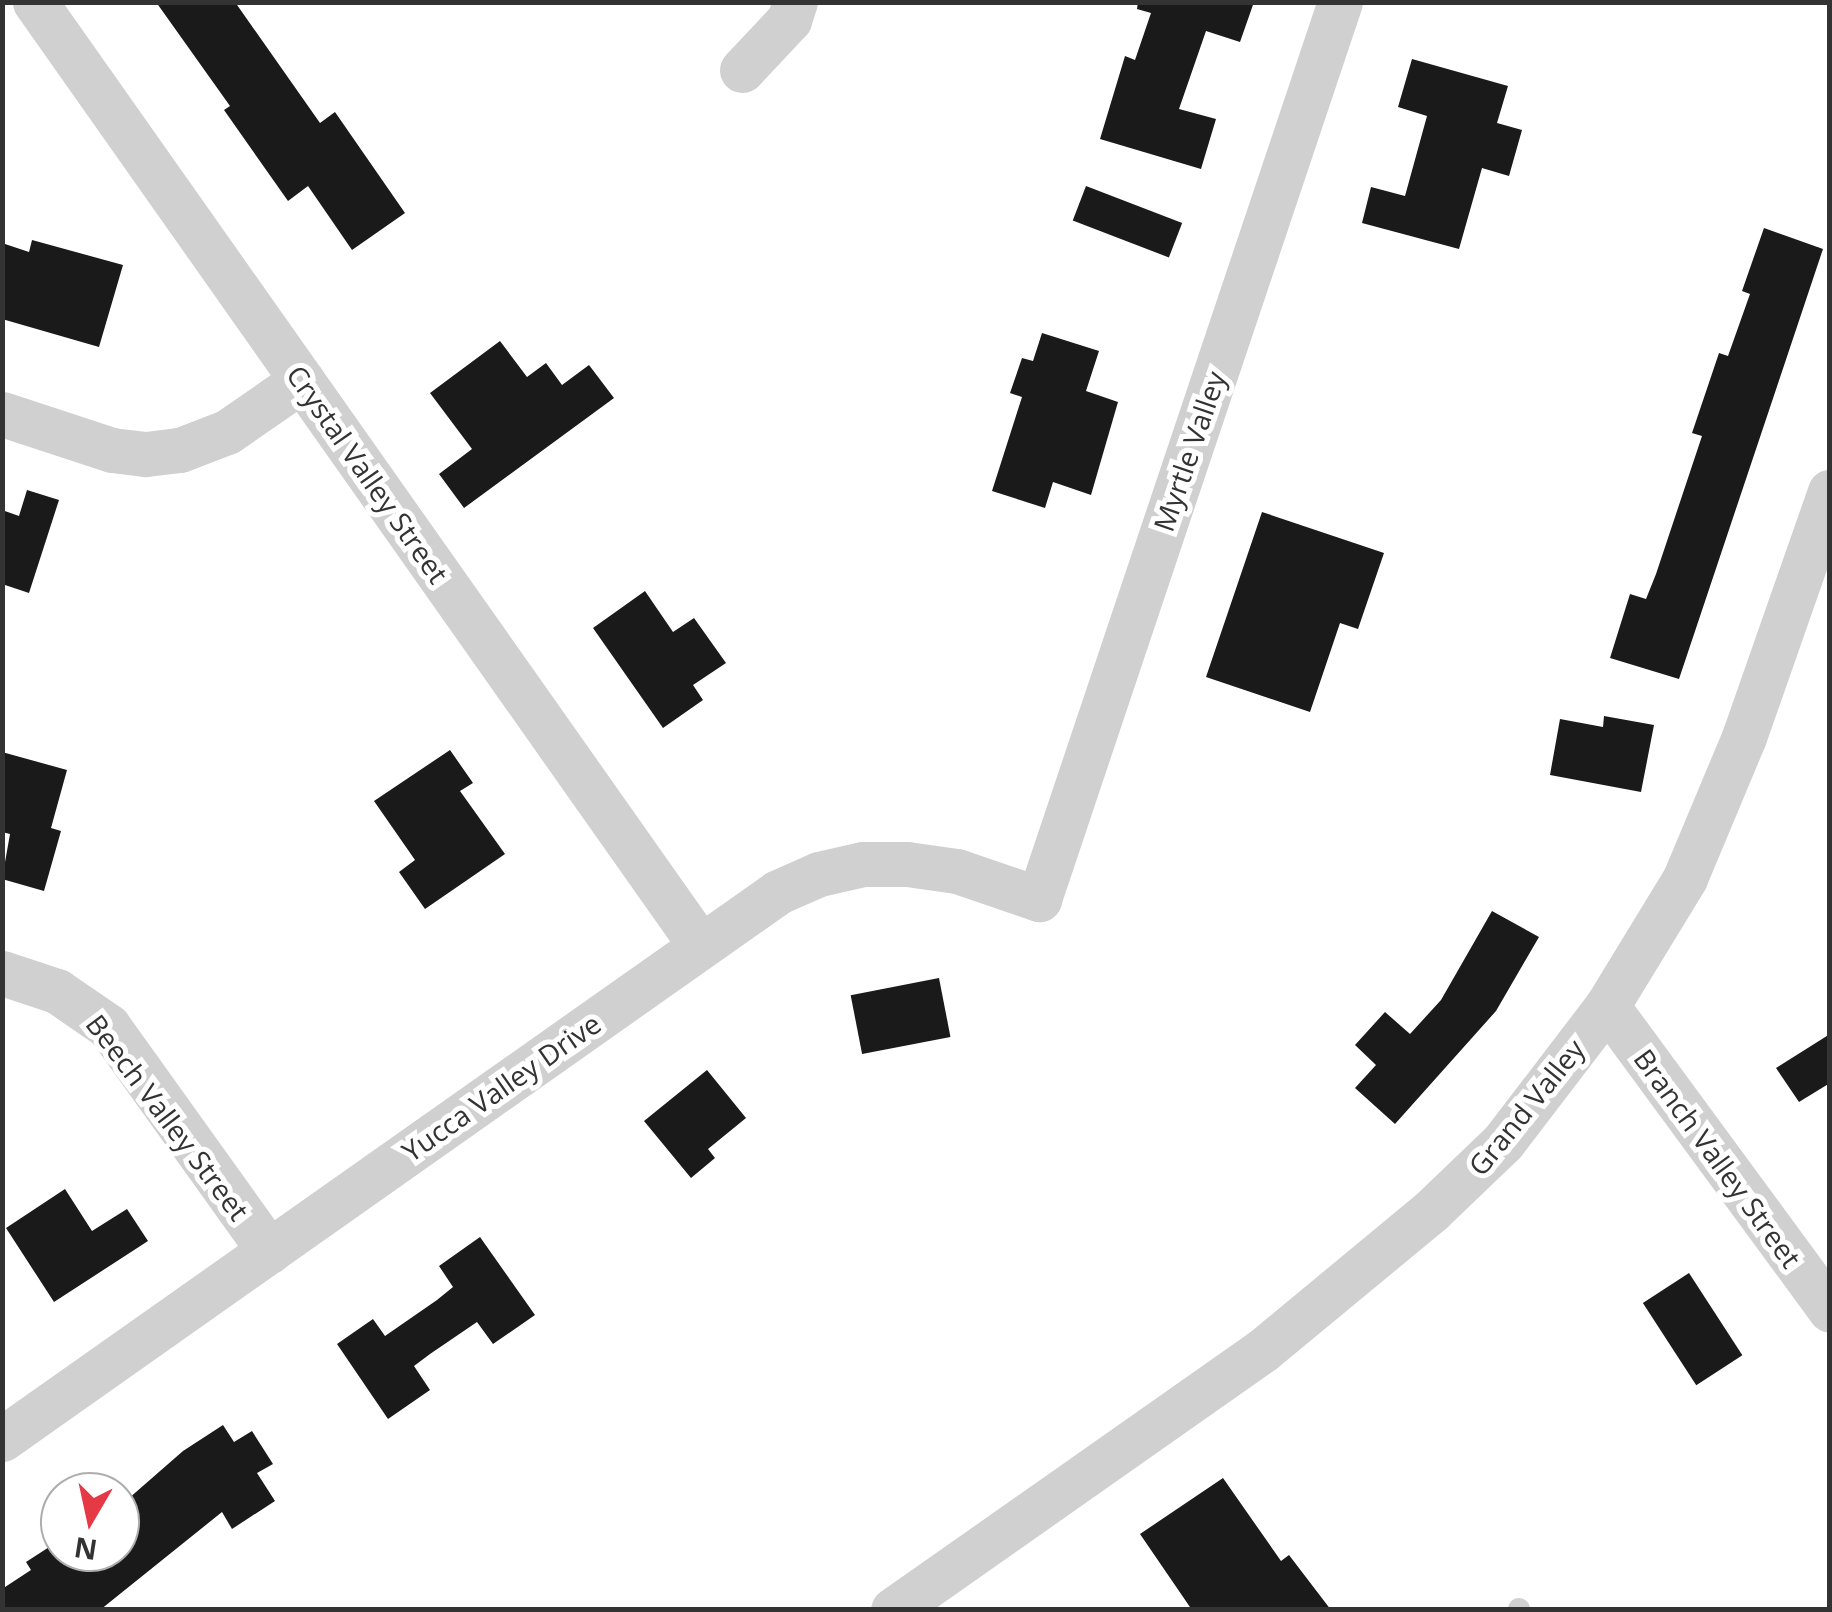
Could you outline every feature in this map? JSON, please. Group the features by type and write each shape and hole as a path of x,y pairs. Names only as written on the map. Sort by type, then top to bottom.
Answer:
{"street":[{"name":"Crystal Valley Street","path":"35,2 700,946"},
{"path":"742,70 789,20 796,2"},
{"name":"Myrtle Valley","path":"1038,899 1340,2"},
{"path":"2,414 112,450 146,454 180,450 228,432 302,380"},
{"name":"Grand Valley","path":"893,1610 1263,1350 1432,1210 1503,1142 1607,1006 1685,878 1744,737 1830,492"},
{"name":"Yucca Valley Drive","path":"2,1439 778,892 819,874 863,864 908,864 957,872 1038,899"},
{"name":"Beech Valley Street","path":"2,973 57,991 108,1026 269,1252"},
{"name":"Branch Valley Street","path":"1607,1006 1830,1310"}],"building":[{"path":"156,2 235,2 320,123 335,112 405,213 352,250 308,186 288,201 224,110 230,106"},
{"path":"1138,2 1254,2 1240,42 1206,31 1179,109 1216,119 1201,169 1100,139 1125,56 1135,60 1151,13 1137,9"},
{"path":"1412,59 1508,86 1497,123 1522,130 1509,176 1482,168 1459,249 1362,223 1371,187 1405,196 1427,116 1398,107"},
{"path":"1086,186 1182,223 1169,257 1073,221"},
{"path":"1764,228 1823,249 1679,679 1610,658 1630,594 1646,599 1656,574 1702,436 1692,433 1719,353 1728,356 1750,294 1742,291"},
{"path":"32,240 123,265 99,347 2,319 2,243 29,252"},
{"path":"1042,333 1099,351 1086,391 1118,402 1091,495 1053,482 1045,508 992,491 1022,397 1010,393 1022,358 1033,361"},
{"path":"500,341 527,377 546,363 562,385 589,365 614,398 464,508 439,474 472,449 430,393"},
{"path":"27,490 59,500 29,593 2,584 2,510 19,516"},
{"path":"1262,512 1384,553 1358,629 1340,623 1310,712 1206,677"},
{"path":"645,591 673,632 694,618 726,663 693,685 703,700 663,728 593,628"},
{"path":"1604,716 1654,725 1641,792 1550,775 1560,719 1603,727"},
{"path":"450,750 473,783 460,791 505,854 425,909 399,872 415,860 374,801"},
{"path":"2,752 67,770 51,828 61,831 44,891 2,879 10,834 2,832"},
{"path":"1492,911 1539,937 1496,1011 1395,1124 1355,1088 1376,1065 1355,1045 1385,1012 1410,1034 1441,1000"},
{"path":"939,978 950,1037 862,1054 851,995"},
{"path":"1830,1034 1830,1083 1799,1102 1776,1068"},
{"path":"707,1070 746,1118 708,1149 715,1158 691,1178 644,1121"},
{"path":"65,1189 92,1231 127,1209 148,1241 54,1302 6,1228"},
{"path":"480,1237 535,1315 493,1344 477,1322 430,1354 414,1366 430,1390 388,1419 337,1344 373,1319 385,1336 437,1300 453,1287 439,1266"},
{"path":"1689,1273 1742,1355 1696,1385 1643,1303"},
{"path":"223,1425 234,1442 252,1431 273,1464 257,1473 275,1501 232,1529 222,1512 100,1610 2,1610 2,1589 31,1570 26,1562 40,1553 40,1572 140,1572 140,1489 183,1451"},
{"path":"1223,1478 1281,1561 1289,1555 1331,1610 1192,1610 1140,1534"}]}
